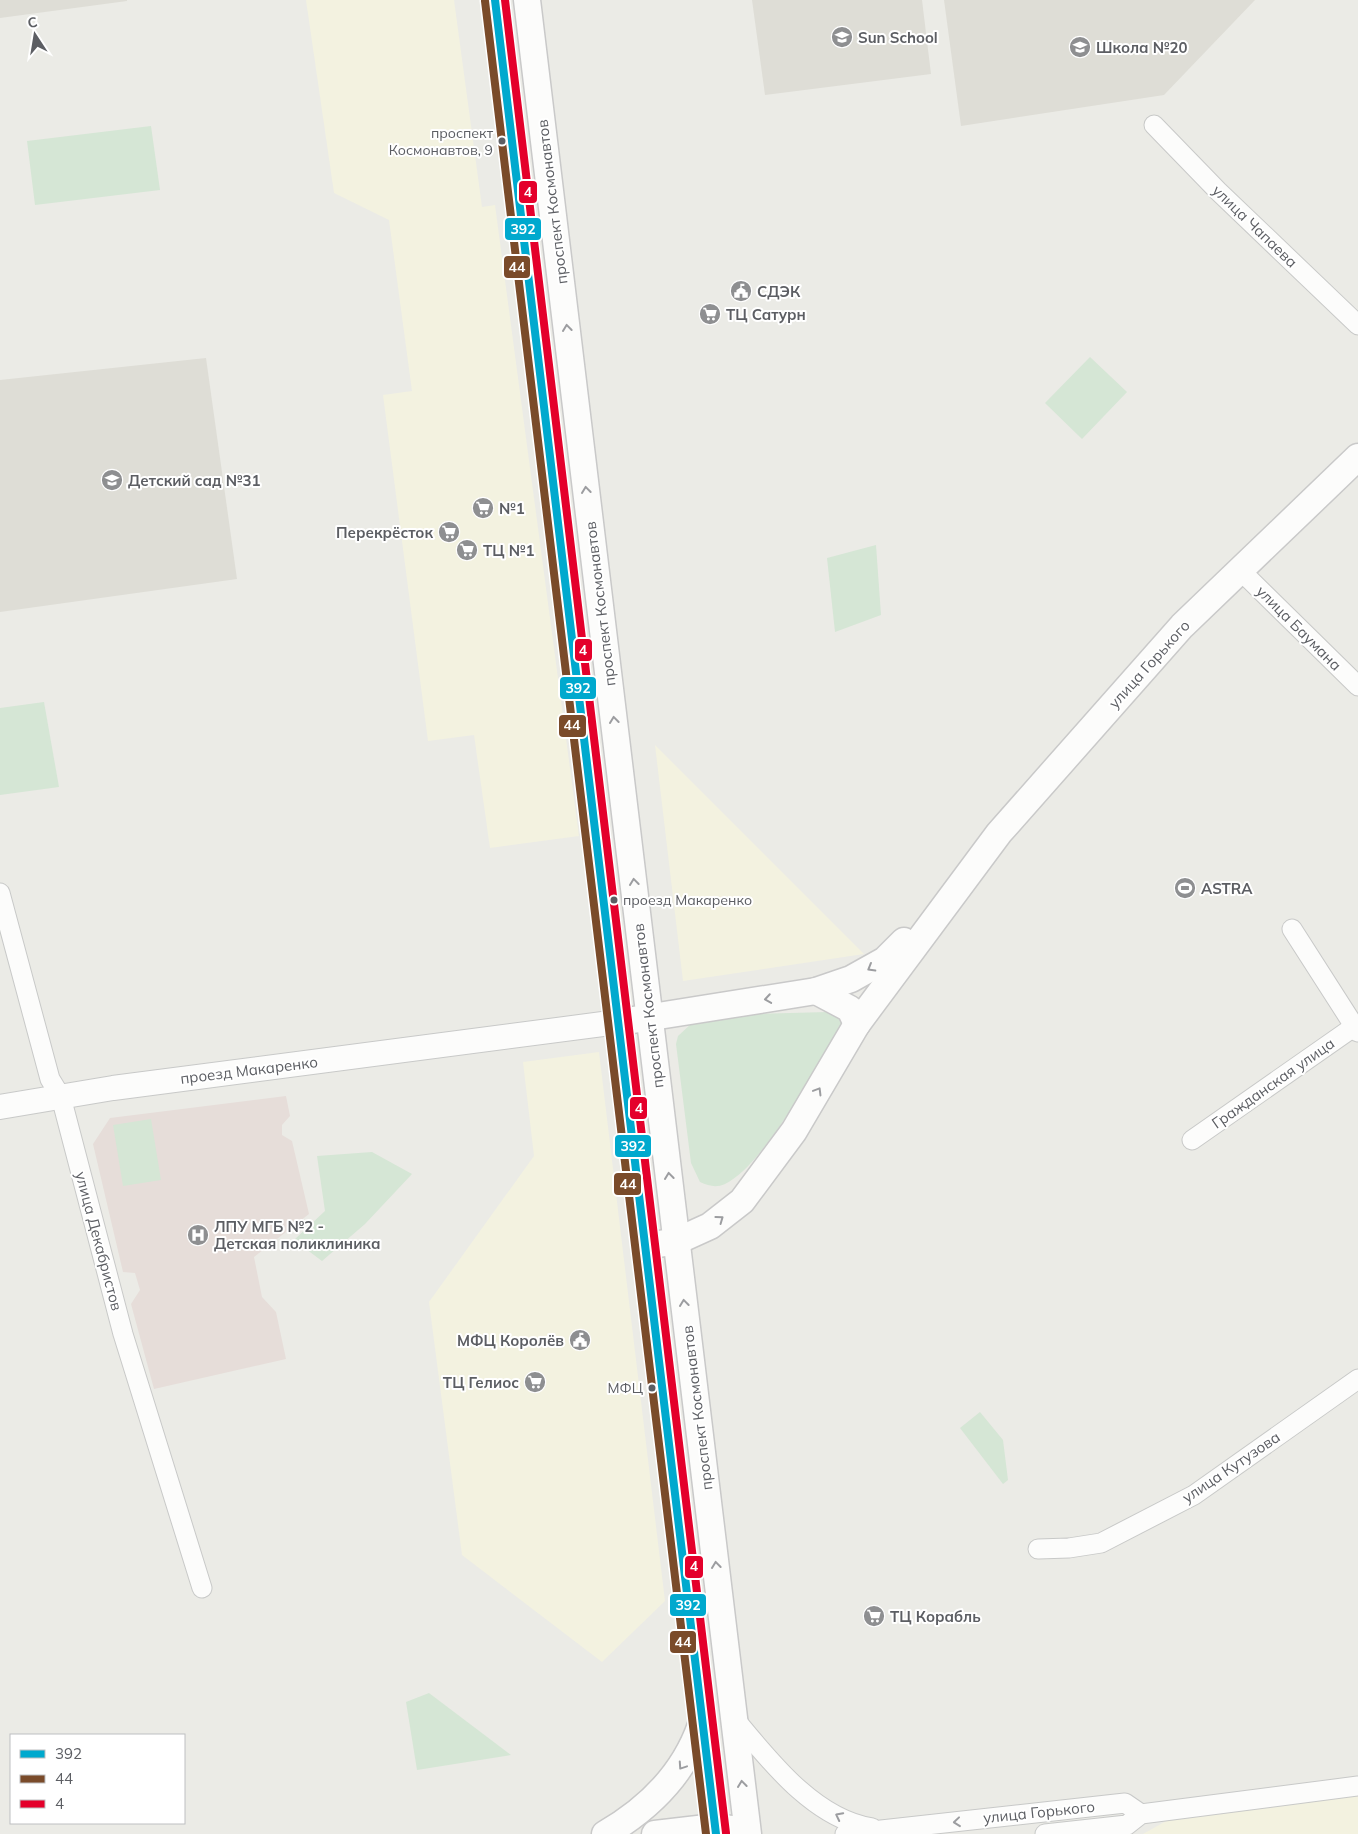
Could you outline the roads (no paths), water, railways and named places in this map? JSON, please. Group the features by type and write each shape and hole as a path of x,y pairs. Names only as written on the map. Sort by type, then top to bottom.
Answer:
{"main road":[{"path":"495,0 715,1830"},
{"name":"проспект Космонавтов","path":"527,0 734,1718 752,1833"},
{"name":"улица Горького","path":"958,887 1032,793 1182,626 1358,457"},
{"path":"618,1022 816,991 852,979 885,960 958,887"},
{"path":"645,1246 677,1241 710,1226 742,1201 794,1131 857,1024 958,887"},
{"path":"816,991 850,1009 857,1024"},
{"path":"605,1834 627,1821 673,1780 691,1751 702,1722"},
{"path":"655,1834 715,1830 752,1833"}],"street":[{"name":"улица Чапаева","path":"1154,125 1218,191 1358,326"},
{"name":"улица Баумана","path":"1240,570 1358,686"},
{"name":"улица Декабристов","path":"0,893 50,1079 61,1097 123,1334 202,1588"},
{"path":"1292,929 1356,1029"},
{"name":"проезд Макаренко","path":"0,1107 113,1088 618,1022"},
{"name":"Гражданская улица","path":"1192,1140 1356,1029"},
{"name":"улица Кутузова","path":"1038,1549 1069,1548 1101,1543 1194,1496 1358,1378"},
{"path":"734,1718 774,1763 813,1800 836,1815 859,1826 886,1830"},
{"name":"улица Горького","path":"1045,1834 1128,1825 1141,1814 1358,1786"},
{"name":"улица Горького","path":"845,1834 1125,1803 1141,1814"}],"place":[{"name":"Sun School","path":"842,37"},
{"name":"Школа №20","path":"1080,47"},
{"name":"проспект Космонавтов, 9","path":"502,141"},
{"name":"СДЭК","path":"741,291"},
{"name":"ТЦ Сатурн","path":"710,314"},
{"name":"Детский сад №31","path":"112,480"},
{"name":"№1","path":"483,508"},
{"name":"Перекрёсток","path":"449,532"},
{"name":"ТЦ №1","path":"467,550"},
{"name":"ASTRA","path":"1185,888"},
{"name":"проезд Макаренко","path":"614,900"},
{"name":"ЛПУ МГБ №2 - Детская поликлиника","path":"198,1235"},
{"name":"МФЦ Королёв","path":"580,1340"},
{"name":"ТЦ Гелиос","path":"535,1382"},
{"name":"МФЦ","path":"652,1388"},
{"name":"ТЦ Корабль","path":"874,1616"}]}
